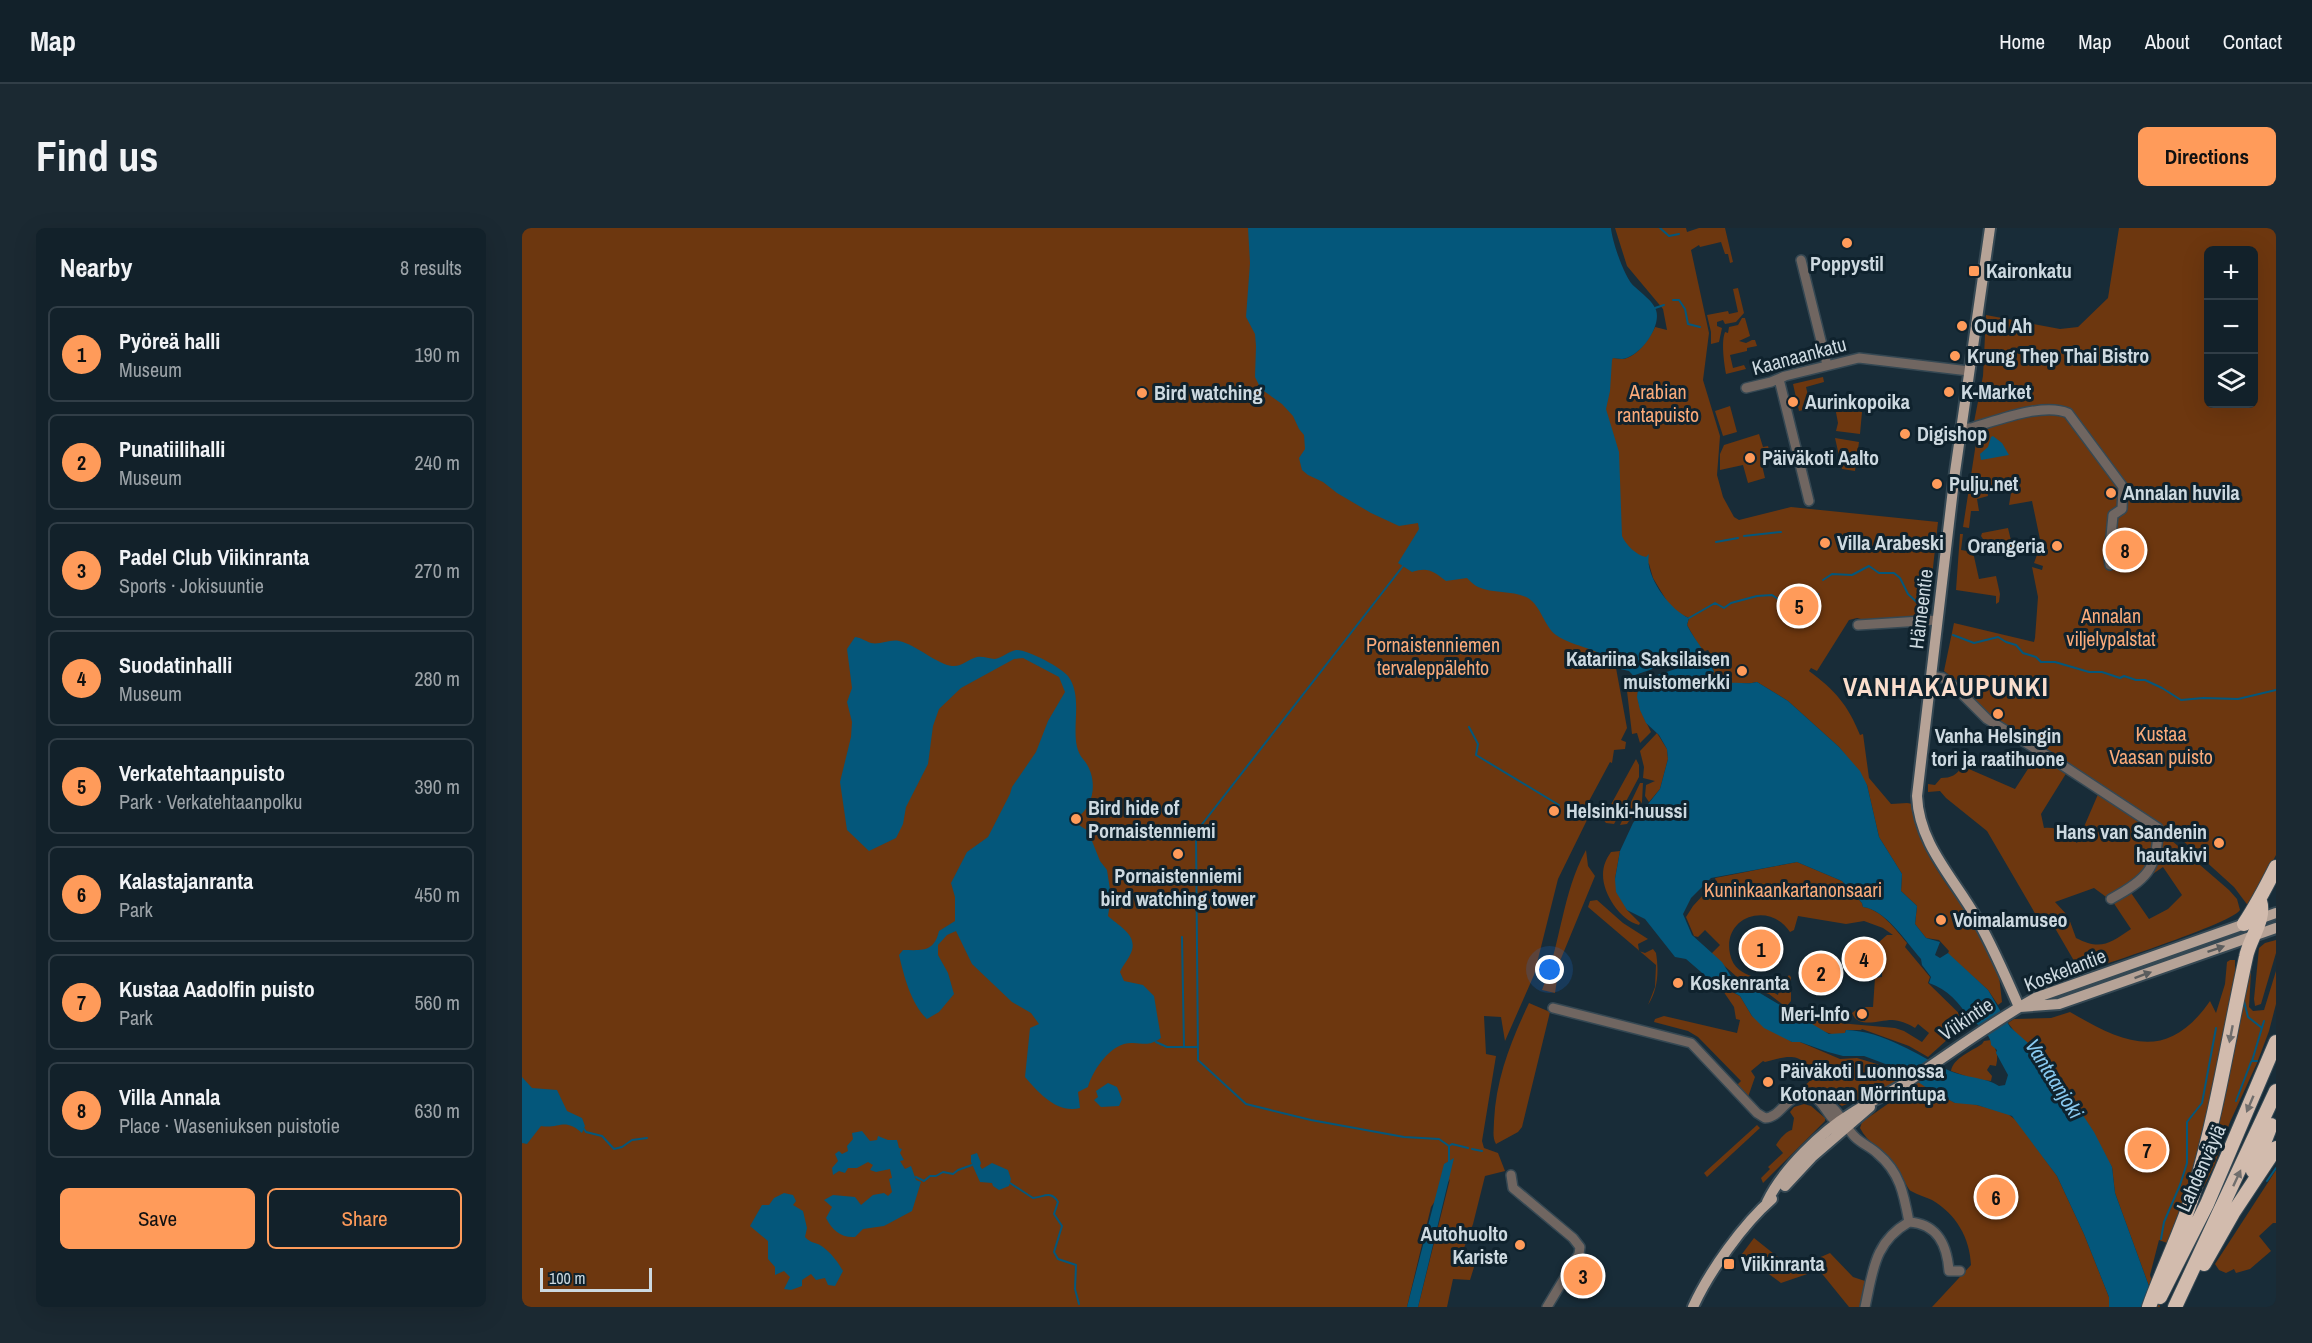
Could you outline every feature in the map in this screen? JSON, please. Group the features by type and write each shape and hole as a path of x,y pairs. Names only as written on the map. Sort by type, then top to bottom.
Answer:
{"highway":[{"path":"2244,924 2254,906 2260,901 2276,867"},
{"path":"2149,1307 2195,1190 2214,1115 2246,957 2266,924 2260,901"},
{"name":"Lahdenväylä","path":"2154,1307 2207,1204 2276,1042"},
{"name":"Lahdenväylä","path":"2176,1307 2276,1091"},
{"path":"2233,1214 2256,1165 2276,1111"},
{"path":"2176,1307 2276,1148"}],"main road":[{"name":"Hämeentie","path":"1990,228 1961,428 1917,796 1920,819 1930,847 1976,917 1993,948 2019,1007"},
{"name":"Koskelantie","path":"2019,1007 2035,998 2244,924 2266,924"},
{"name":"Koskelantie","path":"2019,1007 2059,1004 2266,924"},
{"name":"Viikintie","path":"1694,1307 1700,1293 1733,1244 1767,1203 1842,1123 1904,1084 2004,1014 2019,1007"},
{"name":"Viikintie","path":"1686,1307 1700,1293"}],"street":[{"path":"1801,260 1827,365"},
{"name":"Kaanaankatu","path":"1746,388 1859,358 1969,370"},
{"path":"1779,379 1809,501"},
{"path":"1961,428 1971,428 2040,410 2068,412 2123,487 2122,509 2113,515 2110,565"},
{"path":"1858,625 1937,620"},
{"path":"1932,676 1952,683 1987,719 2158,828 2153,865 2135,885 2111,899"},
{"path":"1553,1008 1691,1043 1761,1117 1774,1116 1793,1098 1800,1095 1810,1095 1826,1107 1832,1107 1842,1123 1860,1142 1883,1158 1894,1172 1901,1184 1909,1222"},
{"path":"1511,1175 1513,1188 1580,1246 1579,1254 1547,1307"},
{"path":"1865,1307 1876,1259 1886,1240 1909,1222 1924,1224 1940,1237 1947,1251 1949,1271 1960,1271"}],"green space":[{"name":"Pornaistenniemen tervaleppälehto","path":"522,228 1260,228 1472,554 1623,662 1616,668 1627,728 1621,740 1626,742 1625,749 1614,750 1612,763 1610,762 1581,816 1587,820 1558,879 1534,975 1505,1041 1501,1017 1484,1016 1486,1054 1496,1056 1482,1141 1484,1148 1498,1153 1505,1171 1485,1176 1473,1224 1461,1256 1475,1264 1470,1280 1453,1279 1447,1307 1418,1307 1450,1179 1431,1207 1407,1307 522,1307"},
{"name":"Arabian rantapuisto","path":"1615,228 1686,228 1687,232 1699,228 1725,228 1733,262 1730,263 1721,242 1700,247 1699,245 1691,250 1709,333 1703,380 1720,436 1717,475 1723,497 1734,517 1739,520 1791,507 1938,522 1929,604 1915,617 1868,621 1857,618 1849,620 1817,671 1811,668 1809,671 1840,699 1851,715 1860,735 1863,734 1869,778 1891,804 1913,804 1921,838 1928,854 1947,886 1979,929 1977,931 1999,976 2002,1002 1998,1005 1988,990 1950,956 1949,951 1939,940 1926,938 1915,924 1917,906 1901,891 1902,874 1879,837 1867,785 1839,747 1788,701 1757,682 1726,685 1710,678 1709,676 1714,672 1706,652 1699,646 1687,625 1689,618 1678,613 1668,603 1653,578 1649,564 1621,543 1596,371 1613,358 1623,359 1633,355 1655,327 1667,330 1663,309 1627,266"},
{"path":"2119,228 2276,228 2276,855 2249,907 2234,887 2181,839 2137,809 1991,720 1960,688 1962,685 1944,671 1954,623 2034,642 2035,638 2038,597 2032,567 2042,570 2043,566 2034,563 2041,544 2032,501 2009,505 2011,493 1987,490 1988,496 1977,499 1979,511 1971,511 1969,528 1963,527 1976,443 1973,433 1983,376 1986,315 2060,329 2078,327 2108,298"},
{"path":"1738,288 1744,313 1736,322 1725,324 1723,320 1717,322 1717,326 1722,328 1719,342 1711,344 1707,315 1728,311 1729,314 1738,312 1733,289"},
{"path":"1742,318 1745,318 1750,336 1739,341 1746,343 1755,340 1757,346 1730,355 1733,368 1744,365 1746,369 1726,374 1723,347 1725,332 1728,333 1729,327 1738,325"},
{"path":"1823,377 1824,382 1806,387 1811,408 1799,411 1793,384"},
{"path":"1849,400 1848,410 1862,412 1860,434 1836,431 1838,423 1835,407 1840,402"},
{"path":"1730,406 1737,432 1723,436 1715,411"},
{"path":"1759,434 1763,447 1768,446 1770,453 1778,451 1779,457 1761,461 1765,478 1748,483 1743,465 1720,470 1720,454 1724,445"},
{"path":"1835,438 1859,442 1855,471 1842,469"},
{"path":"2008,528 2014,553 1981,536 1982,533"},
{"path":"1960,534 1963,534 1961,550 1973,552 1979,579 1996,576 2000,594 1999,602 1996,604 1996,596 1956,590"},
{"path":"1639,682 1639,702 1651,732 1640,743 1637,733 1632,734 1627,691 1632,684"},
{"path":"1657,733 1667,749 1668,759 1660,789 1649,802 1645,796 1646,785 1655,781 1643,778 1644,767 1640,751"},
{"path":"2037,755 2067,772 2041,814 2044,828 2058,830 2077,843 2099,792 2171,840 2229,890 2237,899 2240,910 2230,917 2182,937 2046,984 2077,966 2052,923 2043,927 1987,831 1940,791 1928,792 1928,784 1935,785 1941,778 1958,772 1962,766 2015,789","holes":["2163,867 2182,895 2168,909 2149,919 2129,890","2094,888 2113,902 2131,929 2099,945 2076,938 2068,916 2055,902"]},
{"path":"1636,759 1639,765 1639,777 1614,824 1606,823 1603,819"},
{"path":"1640,783 1643,783 1642,802 1627,824 1620,825"},
{"path":"1586,850 1588,866 1595,876 1560,961 1555,993 1542,990 1554,955 1572,884"},
{"path":"1620,851 1615,879 1627,910 1640,923 1639,925 1619,912 1606,890 1603,875 1605,863 1611,852"},
{"name":"Kuninkaankartanonsaari","path":"1797,862 1842,881 1863,907 1876,912 1888,921 1907,943 1905,947 1930,977 1928,983 1971,1025 1949,1038 1928,1057 1909,1046 1862,1029 1846,1030 1845,1033 1835,1034 1825,1032 1807,1022 1806,1020 1895,1028 1922,1042 1929,1033 1918,1024 1915,1028 1895,1020 1869,1022 1859,1021 1855,1018 1852,1013 1856,1010 1857,1019 1865,1021 1868,1013 1865,1007 1873,1007 1875,978 1882,977 1883,954 1877,954 1879,942 1887,935 1893,935 1883,928 1864,921 1846,924 1798,916 1794,930 1790,932 1781,922 1771,917 1760,915 1740,922 1733,930 1729,941 1733,963 1745,973 1765,981 1771,991 1778,995 1780,987 1789,975 1791,977 1791,1001 1786,1007 1769,994 1757,990 1737,977 1711,954 1720,945 1705,930 1698,937 1694,936 1686,917 1716,881 1715,878"},
{"path":"1597,900 1623,923 1648,939 1638,944 1639,950 1588,907 1590,901"},
{"path":"2276,940 2276,953 2261,1004 2255,1006 2259,948 2265,943"},
{"path":"1653,949 1656,953 1657,980 1654,993 1648,1005 1655,987 1656,965 1640,951 1645,953"},
{"path":"2252,956 2249,1007 2253,1011 2264,1010 2276,971 2276,1004 2257,1063 2198,1199 2216,1138 2226,1093"},
{"path":"2235,960 2235,985 2215,1083 2199,1148 2179,1212 2167,1243 2159,1240 2150,1275 2160,1307 2153,1307 2150,1289 2115,1193 2112,1167 2036,1050 2018,1036 2008,1023 2014,1019 2051,1018 2070,1012 2127,1039 2144,1042 2161,1040 2178,1033 2194,1021 2210,1001 2216,1013 2225,984 2227,962"},
{"path":"1719,985 1740,996 1752,1016 1792,1042 1800,1042 1840,1059 1857,1058 1877,1064 1904,1076 1888,1088 1842,1106 1814,1089 1802,1088 1812,1079 1809,1070 1800,1059 1788,1057 1763,1061 1751,1071 1755,1077 1748,1097 1737,1085 1741,1081 1698,1037 1688,1031 1654,1022 1655,1019 1664,1016 1737,1033 1740,1020 1736,1019 1734,1007"},
{"path":"1529,1003 1550,1012 1522,1127 1518,1132 1496,1144 1495,1105 1501,1075 1516,1031"},
{"path":"1991,1040 1996,1049 1997,1058 1996,1066 1990,1065 1987,1070 1992,1076 1991,1081 1974,1079 1951,1071 1955,1062 1984,1041"},
{"path":"1919,1082 1955,1103 1969,1103 1988,1108 2008,1114 2017,1121 2057,1176 2084,1234 2109,1297 2109,1307 1932,1307 1971,1265 1965,1236 1955,1220 1941,1206 1909,1190 1895,1164 1867,1138 1860,1128 1862,1122"},
{"path":"1804,1104 1811,1106 1825,1118 1825,1121 1763,1183 1761,1178 1770,1169 1768,1167 1783,1153 1776,1145 1785,1134 1792,1130 1794,1118 1790,1112 1794,1107"},
{"path":"1757,1125 1760,1128 1707,1177 1704,1173"},
{"path":"2276,1170 2276,1223 2273,1223 2259,1236 2271,1251 2250,1269 2236,1273 2234,1269 2226,1273 2219,1270 2215,1264"},
{"path":"1754,1238 1793,1269 1830,1253 1853,1277 1865,1281 1861,1307 1849,1307 1819,1270 1781,1283 1742,1254"}],"water":[{"name":"Vantaanjoki","path":"1248,228 1611,228 1616,251 1627,277 1652,303 1657,317 1656,325 1642,348 1629,357 1612,360 1606,409 1619,452 1622,536 1635,552 1646,557 1649,554 1650,572 1660,591 1674,608 1689,618 1687,625 1709,659 1714,672 1709,676 1710,678 1718,682 1724,681 1726,684 1757,682 1788,701 1839,747 1860,771 1867,785 1879,837 1902,874 1901,891 1917,906 1915,924 1926,938 1940,942 1935,955 1940,958 1948,953 1988,990 2010,1027 2036,1050 2094,1132 2112,1167 2115,1193 2150,1289 2153,1307 2109,1307 2109,1297 2084,1234 2057,1176 2012,1116 1977,1105 1955,1103 1899,1069 1864,1056 1843,1056 1800,1042 1792,1042 1764,1028 1752,1016 1740,996 1708,978 1686,959 1675,957 1645,919 1627,910 1616,892 1615,879 1620,851 1633,823 1660,789 1668,759 1667,749 1659,735 1646,723 1640,710 1637,697 1639,682 1629,671 1616,668 1596,652 1556,635 1528,598 1490,591 1477,586 1467,578 1446,581 1430,571 1412,572 1398,563 1419,529 1418,523 1399,526 1371,513 1302,470 1299,458 1305,449 1304,435 1293,416 1282,404 1261,389 1255,377 1255,334 1246,317 1250,263","holes":["1797,862 1842,881 1863,907 1879,914 1902,936 1921,959 1922,965 1931,977 1929,983 1948,994 1971,1021 1978,1024 1984,1031 1991,1045 1997,1050 1996,1053 2008,1075 2005,1085 1999,1086 1950,1071 1900,1045 1874,1035 1846,1030 1845,1033 1829,1034 1731,976 1722,962 1692,935 1683,914 1691,898 1711,878"]},
{"path":"1993,436 2002,443 2009,455 1981,460 1980,454 1988,447"},
{"path":"855,637 871,643 899,641 952,666 977,657 995,659 1016,650 1021,651 1059,668 1068,676 1073,686 1076,696 1078,751 1088,766 1093,782 1091,799 1083,813 1076,818 1076,823 1088,831 1100,861 1107,870 1111,896 1108,916 1131,937 1130,955 1120,972 1124,981 1143,985 1154,996 1161,1038 1147,1044 1124,1044 1106,1056 1088,1087 1078,1092 1080,1108 1064,1108 1056,1105 1042,1095 1025,1077 1030,1028 1039,1024 1031,1013 1012,1002 972,964 956,931 947,935 938,945 938,955 948,973 954,994 939,1012 927,1019 912,998 899,955 903,950 921,950 930,947 939,931 955,921 955,897 951,883 967,852 988,837 1012,787 1036,752 1048,721 1065,692 1059,677 1023,658 1014,659 961,688 939,709 933,726 928,764 906,807 903,824 896,838 869,851 847,830 840,782 851,737 852,722 847,702 852,688 847,649"},
{"path":"522,1077 532,1088 557,1090 567,1111 582,1118 585,1126 582,1133 566,1125 541,1126 527,1144 522,1143"},
{"path":"1108,1083 1117,1087 1122,1099 1119,1106 1101,1107 1094,1100 1098,1097 1096,1091"},
{"path":"862,1131 870,1141 877,1140 878,1136 888,1140 897,1140 904,1160 900,1161 905,1169 911,1166 916,1180 921,1182 912,1211 884,1226 863,1229 855,1237 850,1237 841,1235 831,1226 826,1218 832,1207 824,1200 833,1195 855,1197 861,1205 873,1195 884,1193 888,1196 892,1192 889,1179 892,1178 890,1169 876,1172 870,1170 873,1165 868,1162 857,1168 848,1168 845,1173 839,1171 833,1175 832,1168 838,1161 835,1154 839,1151 842,1154 848,1151 847,1146 853,1139 852,1133"},
{"path":"977,1153 982,1169 992,1163 1008,1170 1011,1179 1009,1186 999,1190 992,1183 980,1182 971,1162 971,1155"},
{"path":"1454,1158 1418,1307 1407,1307 1444,1164"},
{"path":"784,1193 793,1195 796,1201 793,1205 803,1211 807,1228 805,1237 826,1249 843,1271 835,1286 828,1285 825,1278 816,1280 811,1274 802,1280 802,1286 791,1290 784,1289 790,1277 784,1271 775,1275 775,1267 768,1259 768,1241 750,1226 762,1205 769,1205 774,1198"}],"pier":[{"path":"1708,650 1712,657 1636,682 1633,679 1632,676"}],"waterway":[{"path":"1660,228 1669,236 1679,234"},
{"path":"1673,300 1679,300 1685,309 1688,324 1700,327"},
{"path":"1655,308 1664,305"},
{"path":"1744,536 1781,532"},
{"path":"1716,542 1738,538"},
{"path":"1403,566 1196,832 1198,1060 1246,1104 1311,1120 1404,1137 1439,1139 1449,1146 1449,1162"},
{"path":"1823,580 1832,574 1852,575 1869,566 1879,573 1894,573 1900,578 1908,594 1923,608"},
{"path":"1689,618 1715,603 1724,608 1731,603 1757,596 1772,595 1781,601 1813,599 1818,594"},
{"path":"1953,635 1974,643 1998,637 2016,645 2023,653 2036,657 2041,662 2055,662 2089,672 2102,672 2120,678 2124,676 2145,680 2181,700 2238,699 2276,690"},
{"path":"1469,727 1478,744 1476,755 1559,805"},
{"path":"1182,937 1184,1047"},
{"path":"2244,1001 2248,1017 2262,1028"},
{"path":"2257,1061 2252,1061 2264,1021"},
{"path":"2161,1239 2164,1222 2187,1163 2187,1122 2202,1103 2216,1028"},
{"path":"1156,1042 1167,1047 1197,1047"},
{"path":"2236,1101 2251,1062"},
{"path":"584,1129 586,1132 602,1136 614,1149 632,1140 647,1138"},
{"path":"1449,1146 1452,1144 1468,1148"},
{"path":"1472,1149 1482,1151"},
{"path":"916,1177 924,1181 930,1176 943,1172 953,1174 972,1165"},
{"path":"2267,1181 2276,1168"},
{"path":"1010,1183 1033,1198 1050,1195 1058,1202 1054,1214 1062,1226 1054,1252 1058,1259 1076,1265 1075,1289 1079,1304"},
{"path":"522,1304 526,1307"}],"place":[{"name":"Poppystil","path":"1847,243"},
{"name":"Kaironkatu","path":"1974,271"},
{"name":"Oud Ah","path":"1962,326"},
{"name":"Krung Thep Thai Bistro","path":"1955,356"},
{"name":"K-Market","path":"1949,392"},
{"name":"Bird watching","path":"1142,393"},
{"name":"Aurinkopoika","path":"1793,402"},
{"name":"Digishop","path":"1905,434"},
{"name":"Päiväkoti Aalto","path":"1750,458"},
{"name":"Pulju.net","path":"1937,484"},
{"name":"Annalan huvila","path":"2111,493"},
{"name":"Villa Arabeski","path":"1825,543"},
{"name":"Orangeria","path":"2057,546"},
{"name":"Villa Annala","path":"2125,550"},
{"name":"Verkatehtaanpuisto","path":"1799,606"},
{"name":"Katariina Saksilaisen muistomerkki","path":"1742,671"},
{"name":"Vanha Helsingin tori ja raatihuone","path":"1998,714"},
{"name":"Helsinki-huussi","path":"1554,811"},
{"name":"Bird hide of Pornaistenniemi","path":"1076,819"},
{"name":"Hans van Sandenin hautakivi","path":"2219,843"},
{"name":"Pornaistenniemi bird watching tower","path":"1178,854"},
{"name":"Voimalamuseo","path":"1941,920"},
{"name":"Pyöreä halli","path":"1761,949"},
{"name":"Suodatinhalli","path":"1864,959"},
{"name":"Punatiilihalli","path":"1821,973"},
{"name":"Koskenranta","path":"1678,983"},
{"name":"Meri-Info","path":"1862,1014"},
{"name":"Päiväkoti Luonnossa Kotonaan Mörrintupa","path":"1768,1082"},
{"name":"Kustaa Aadolfin puisto","path":"2147,1150"},
{"name":"Kalastajanranta","path":"1996,1197"},
{"name":"Autohuolto Kariste","path":"1520,1245"},
{"name":"Viikinranta","path":"1729,1264"},
{"name":"Padel Club Viikinranta","path":"1583,1276"}],"district":[{"name":"VANHAKAUPUNKI","path":"1946,687"}],"park label":[{"name":"Annalan viljelypalstat","path":"2111,628"},
{"name":"Kustaa Vaasan puisto","path":"2161,746"}]}
